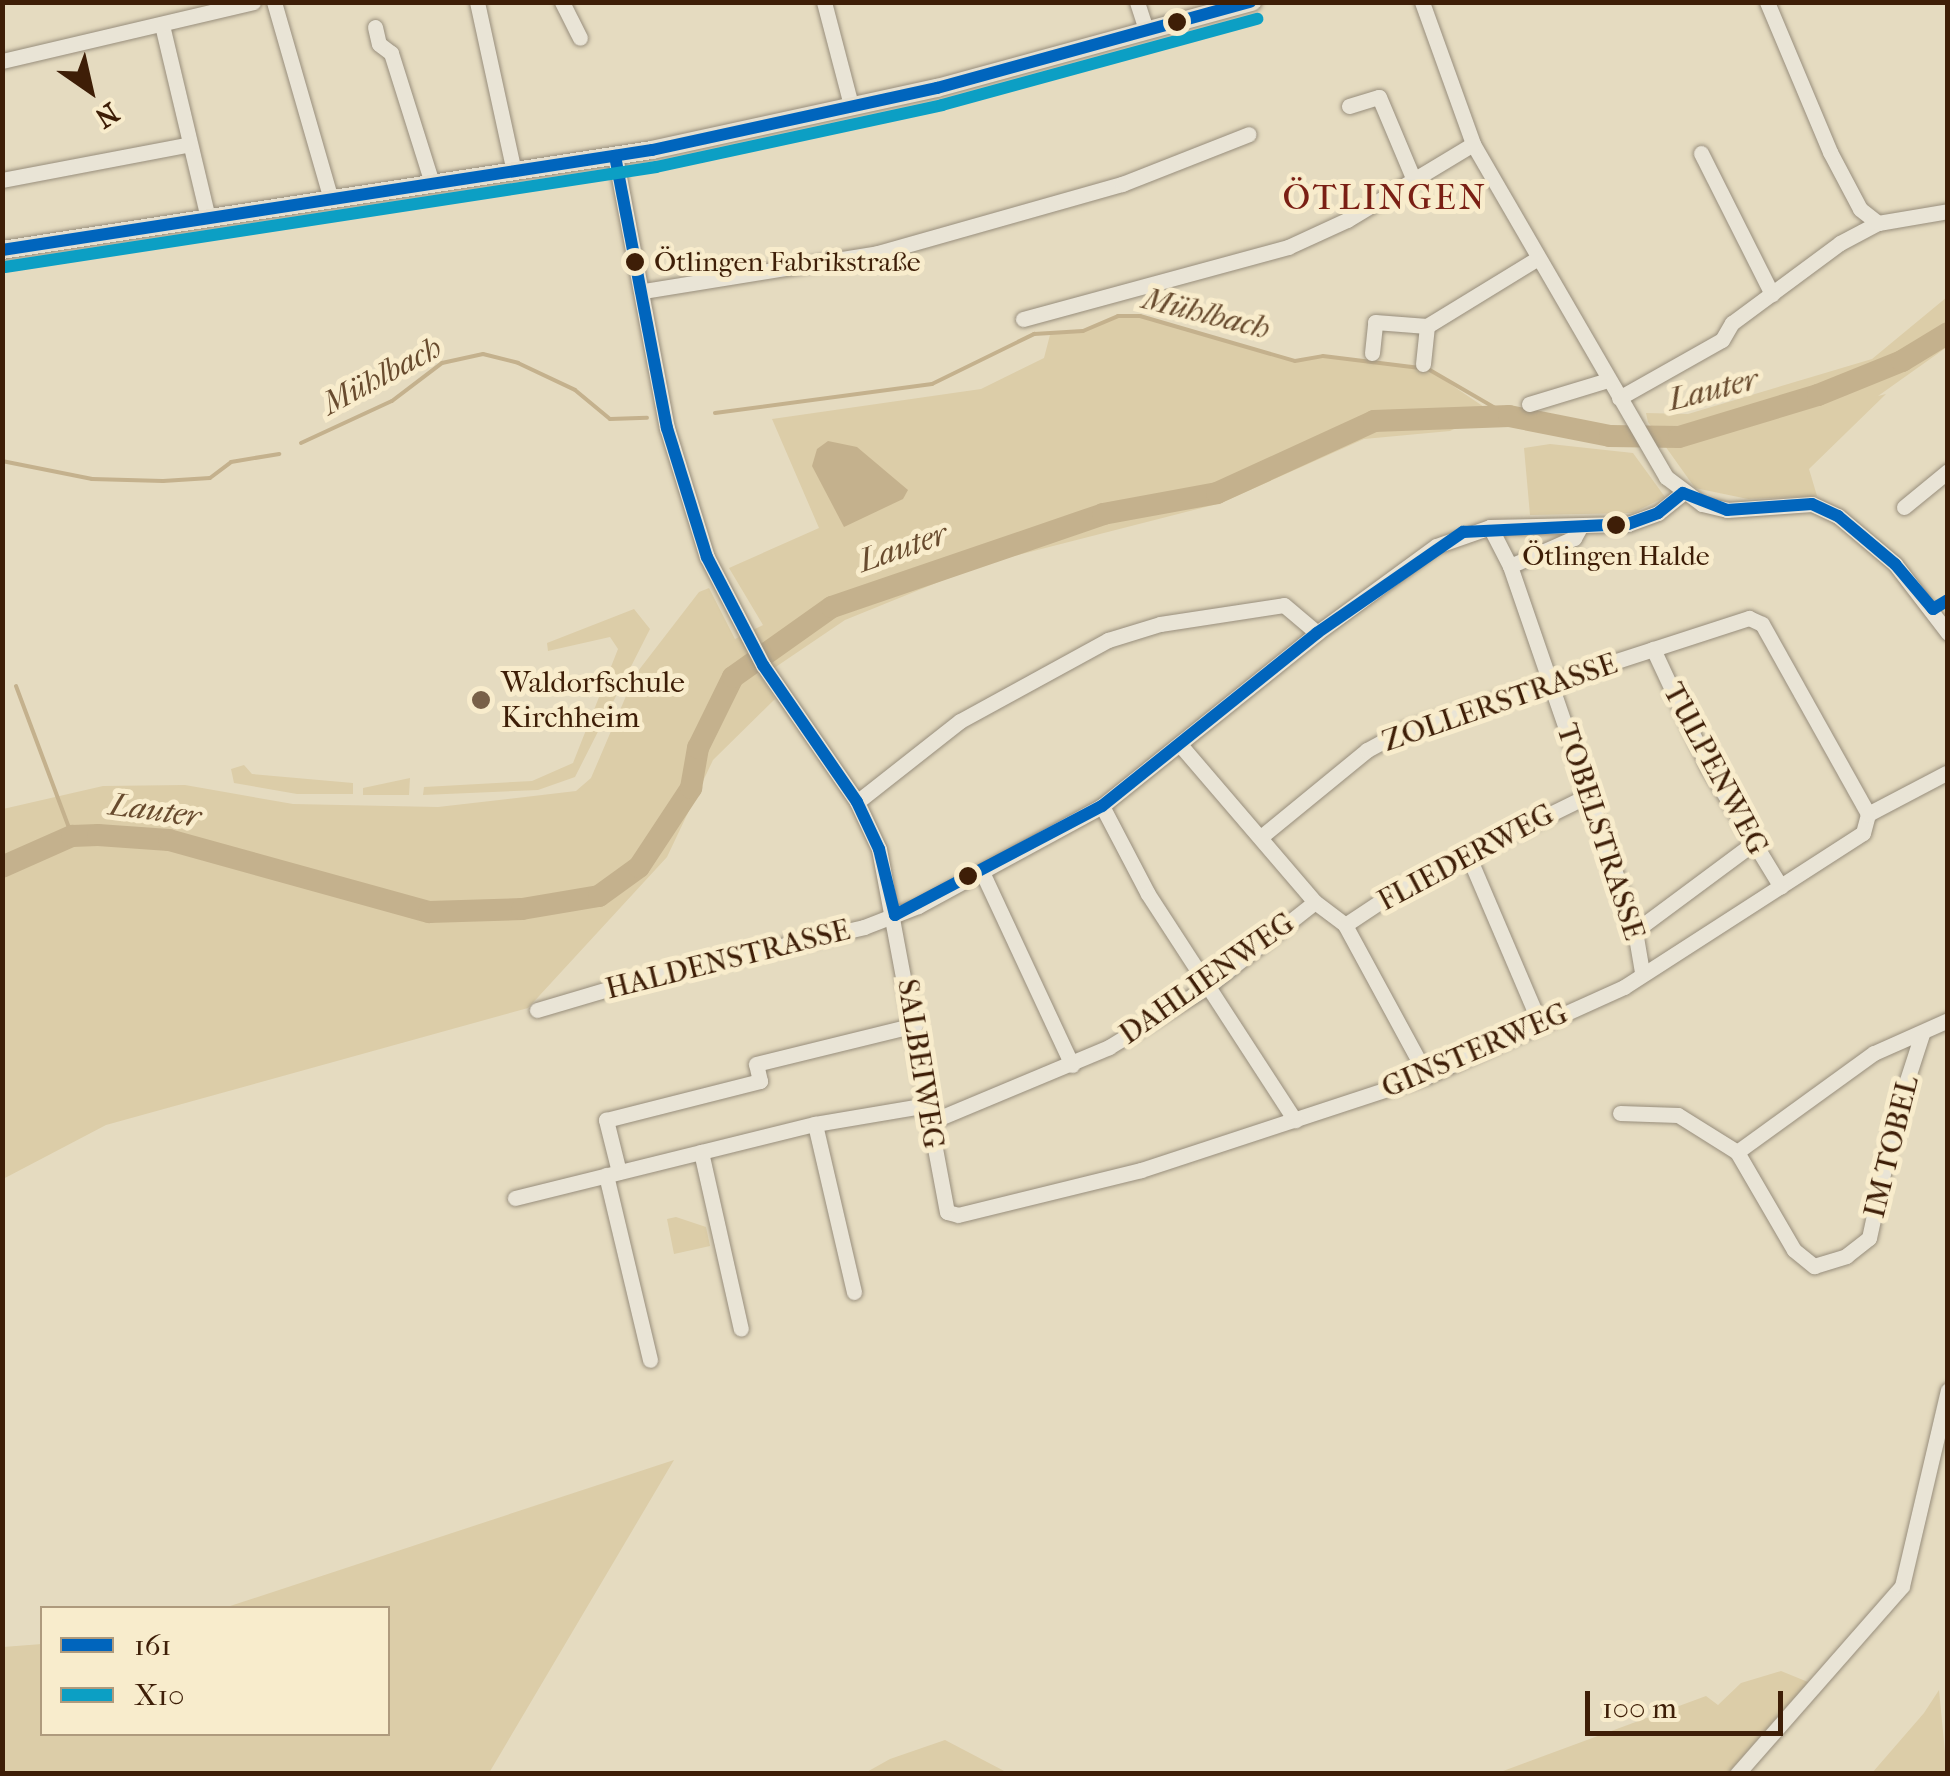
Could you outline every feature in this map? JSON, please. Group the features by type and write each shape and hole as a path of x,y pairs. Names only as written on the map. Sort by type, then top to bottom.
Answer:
{"main road":[{"path":"2,250 616,156 851,105 1252,2"}],"street":[{"path":"2,61 253,2"},
{"path":"274,2 331,198"},
{"path":"477,2 514,171"},
{"path":"562,2 580,38"},
{"path":"824,2 851,105"},
{"path":"1137,2 1146,29"},
{"path":"1422,2 1473,144 1658,466 1682,493 1727,510 1812,504 1825,510 1895,564 1948,633"},
{"path":"1767,2 1830,152 1860,210 1878,223"},
{"path":"162,25 208,218"},
{"path":"375,27 379,44 390,53 432,183"},
{"path":"1349,106 1379,96 1414,178"},
{"path":"644,291 878,253 1122,184 1249,134"},
{"path":"2,180 190,144"},
{"path":"1023,319 1288,247 1473,144"},
{"path":"1701,153 1772,294"},
{"name":"SALBEIWEG","path":"616,156 688,505 744,634 857,802 879,848 895,915 947,1212"},
{"path":"1619,398 1722,340 1732,323 1878,223 1948,211"},
{"path":"1372,353 1376,322 1427,326 1538,258"},
{"path":"1423,364 1427,326"},
{"path":"1529,404 1608,380"},
{"path":"1904,507 1948,471"},
{"name":"HALDENSTRASSE","path":"537,1010 895,915 1102,806 1182,747 1316,633 1436,546 1490,526 1578,529 1636,522 1682,493"},
{"name":"TOBELSTRASSE","path":"1490,526 1510,566 1590,795 1635,930 1642,972"},
{"name":"HALDENSTRASSE","path":"1510,566 1574,538 1578,529"},
{"path":"1932,609 1948,600"},
{"path":"857,802 973,712 1108,640 1160,624 1284,604 1316,633"},
{"name":"ZOLLERSTRASSE","path":"1262,836 1391,736 1748,618 1762,624 1868,814"},
{"name":"TULPENWEG","path":"1654,650 1752,845 1781,887"},
{"path":"1182,747 1316,902 1345,925 1427,1076"},
{"name":"GINSTERWEG","path":"947,1212 958,1215 1066,1190 1427,1076 1624,987 1863,834 1868,814 1946,773"},
{"name":"FLIEDERWEG","path":"1345,925 1468,854 1590,795"},
{"path":"1102,806 1207,987 1295,1120"},
{"path":"1635,930 1752,845"},
{"path":"1468,854 1540,1024"},
{"path":"982,872 1072,1066"},
{"name":"DAHLIENWEG","path":"930,1122 1072,1066 1207,987 1316,902"},
{"name":"IM TOBEL","path":"1737,1152 1874,1053 1948,1020"},
{"path":"650,1360 612,1174 606,1120 760,1080 756,1064 914,1025"},
{"name":"IM TOBEL","path":"1620,1113 1678,1115 1737,1152 1794,1250 1814,1266 1846,1256 1870,1238 1896,1114 1922,1034"},
{"path":"515,1198 816,1124 927,1104"},
{"path":"816,1124 854,1292"},
{"path":"701,1152 741,1328"},
{"path":"1737,1774 1902,1586 1948,1390"}],"shaded area":[{"path":"1947,297 1947,347 1878,396 1886,394 1809,469 1817,496 1748,499 1695,488 1648,422 1646,413 1688,414 1872,359"},
{"path":"1118,316 1140,316 1295,361 1323,356 1428,369 1490,411 1450,431 1364,439 1221,503 983,564 845,620 761,677 775,699 713,760 667,857 528,1008 106,1125 3,1179 3,809 103,786 185,785 293,804 438,807 576,791 591,778 635,675 699,592 709,588 735,639 763,625 729,568 819,528 772,419 981,389 1044,358 1051,331 1083,331"},
{"path":"828,441 857,447 908,490 903,499 844,527 812,466 817,449"},
{"path":"1550,444 1633,453 1665,497 1633,513 1530,515 1524,448"},
{"path":"634,609 650,629 575,777 538,790 423,795 424,787 532,781 573,763 618,649 610,637 548,651 547,643"},
{"path":"244,765 252,774 353,783 353,794 297,794 234,783 231,769"},
{"path":"410,778 409,795 363,795 363,788"},
{"path":"676,1217 706,1227 710,1246 674,1254 667,1219"},
{"path":"674,1460 489,1773 3,1773 3,1647 40,1644 40,1736 390,1736 390,1606 230,1606"},
{"path":"1781,1671 1808,1682 1728,1773 1495,1774 1706,1696 1718,1705 1741,1683"},
{"path":"1939,1690 1947,1773 1872,1773 1924,1713"},
{"path":"945,1740 1008,1773 865,1773 890,1759"}],"waterway":[{"name":"Mühlbach","path":"715,413 932,384 1034,334 1083,331 1118,316 1140,316 1295,361 1323,356 1428,369 1509,416"},
{"name":"Lauter","path":"2,867 72,836 98,835 169,840 429,912 522,909 599,896 639,867 691,788 698,748 733,677 832,607 1103,514 1217,493 1374,421 1509,416 1610,436 1679,437 1818,395 1902,361 1948,333"},
{"name":"Mühlbach","path":"301,443 392,401 442,363 483,354 518,363 575,390 610,419 647,418"},
{"name":"Mühlbach","path":"2,461 92,479 163,481 210,478 231,462 279,454"},
{"path":"16,686 72,836"}],"transit line":[{"name":"161","path":"2,250 652,150 937,88 1250,2"},
{"name":"X10","path":"5,267 656,167 942,105 1257,19"},
{"name":"161","path":"615,156 667,428 707,557 763,665 857,802 879,849 895,915 1102,806 1317,633 1463,532 1628,524 1658,513 1683,493 1727,510 1812,504 1838,516 1895,564 1933,609 1948,600"}],"place":[{"name":"Ötlingen Fabrikstraße","path":"635,262"},
{"name":"Ötlingen Halde","path":"1616,525"},
{"name":"Waldorfschule Kirchheim","path":"481,700"}],"district":[{"name":"ÖTLINGEN","path":"1385,198"}]}
